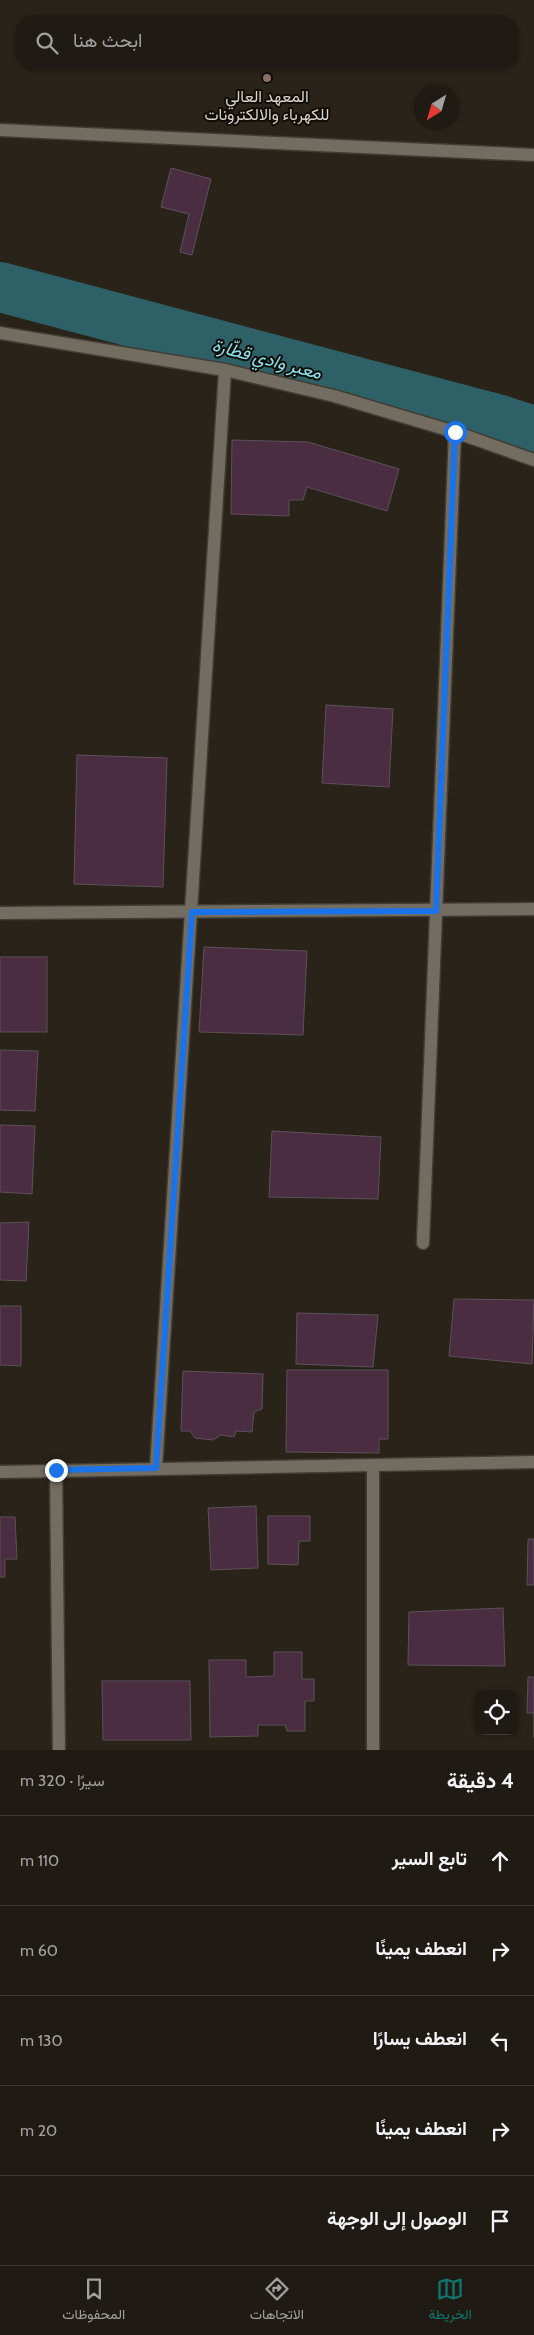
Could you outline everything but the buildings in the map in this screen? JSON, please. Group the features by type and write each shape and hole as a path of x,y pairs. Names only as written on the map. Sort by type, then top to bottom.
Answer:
{"street":[{"path":"0,130 534,155"},
{"path":"0,333 225,370 334,396 455,432 534,460"},
{"path":"156,1468 225,370"},
{"path":"423,1243 455,432"},
{"path":"0,913 534,909"},
{"path":"0,1472 534,1462"},
{"path":"373,1465 373,1750"},
{"path":"56,1470 59,1750"}],"waterway":[{"name":"معبر وادي قطّارة","path":"0,287 500,420 534,431"}],"place":[{"name":"المعهد العالي للكهرباء والالكترونات","path":"267,78"}],"route":[{"path":"56,1470 156,1468 192,912 436,911 455,432"}]}
